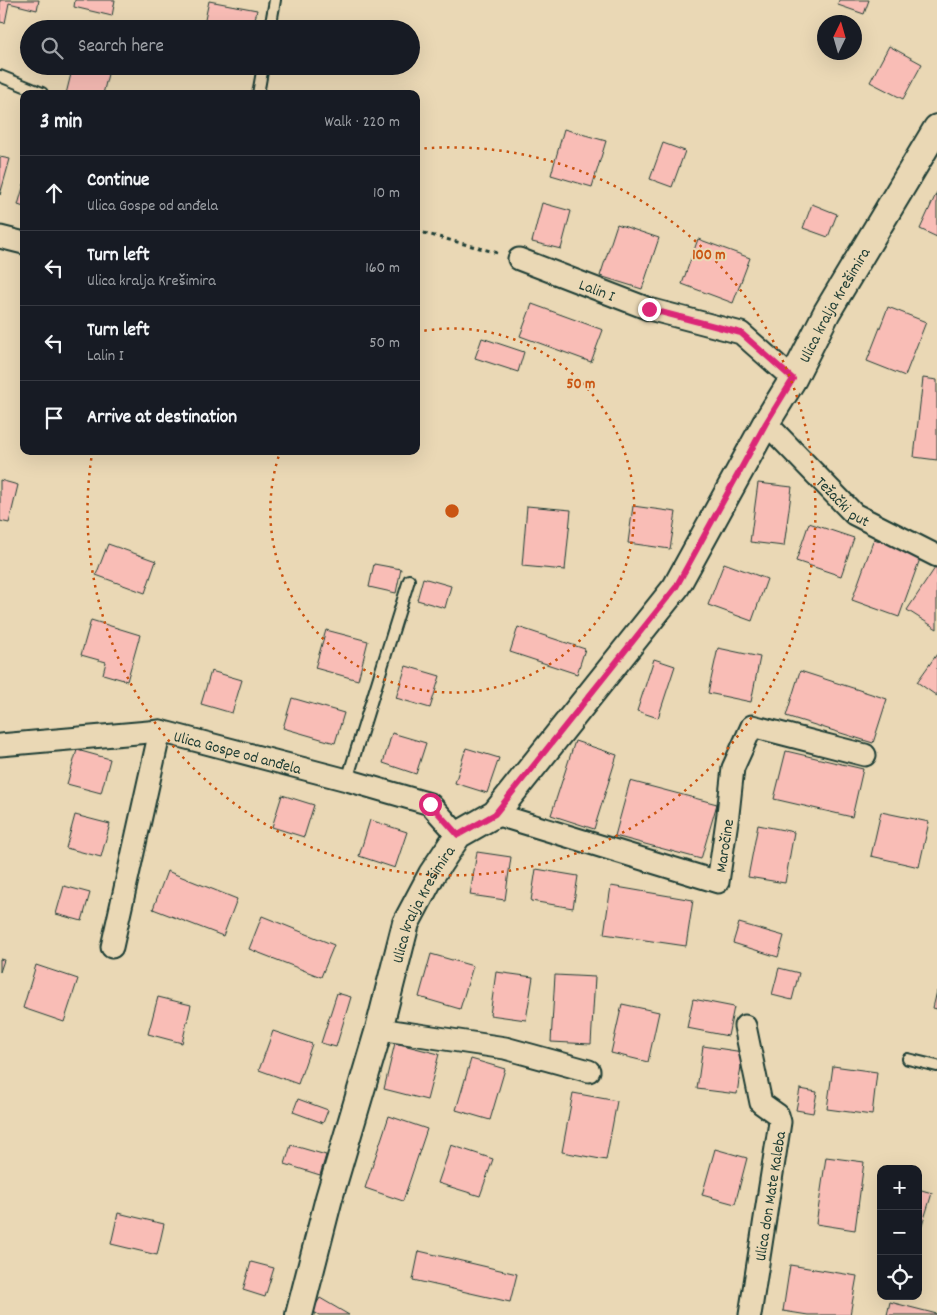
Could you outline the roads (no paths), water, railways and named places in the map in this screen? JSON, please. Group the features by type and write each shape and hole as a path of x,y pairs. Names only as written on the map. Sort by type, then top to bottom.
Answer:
{"street":[{"name":"Ulica kralja Krešimira","path":"299,1315 329,1198 379,1029 406,923 432,874 458,835 495,814 676,587 766,423 793,379 827,312 937,128"},
{"path":"0,237 20,242"},
{"name":"Lalin I","path":"519,259 649,309 741,333 793,379"},
{"name":"Težački put","path":"766,423 854,514 937,556"},
{"name":"Maročine","path":"495,814 718,882 733,768 752,726 864,755"},
{"path":"112,947 160,731"},
{"name":"Ulica Gospe od anđela","path":"0,745 160,731 347,780 430,804 458,835"},
{"name":"Ulica don Mate Kaleba","path":"745,1026 761,1104 778,1116 780,1122 750,1315"},
{"path":"379,1029 505,1048 589,1071"}],"lane":[{"path":"271,20 274,0"},
{"path":"259,90 261,75"},
{"path":"0,76 35,90"},
{"path":"347,780 409,580"},
{"path":"908,1059 937,1066"}]}
